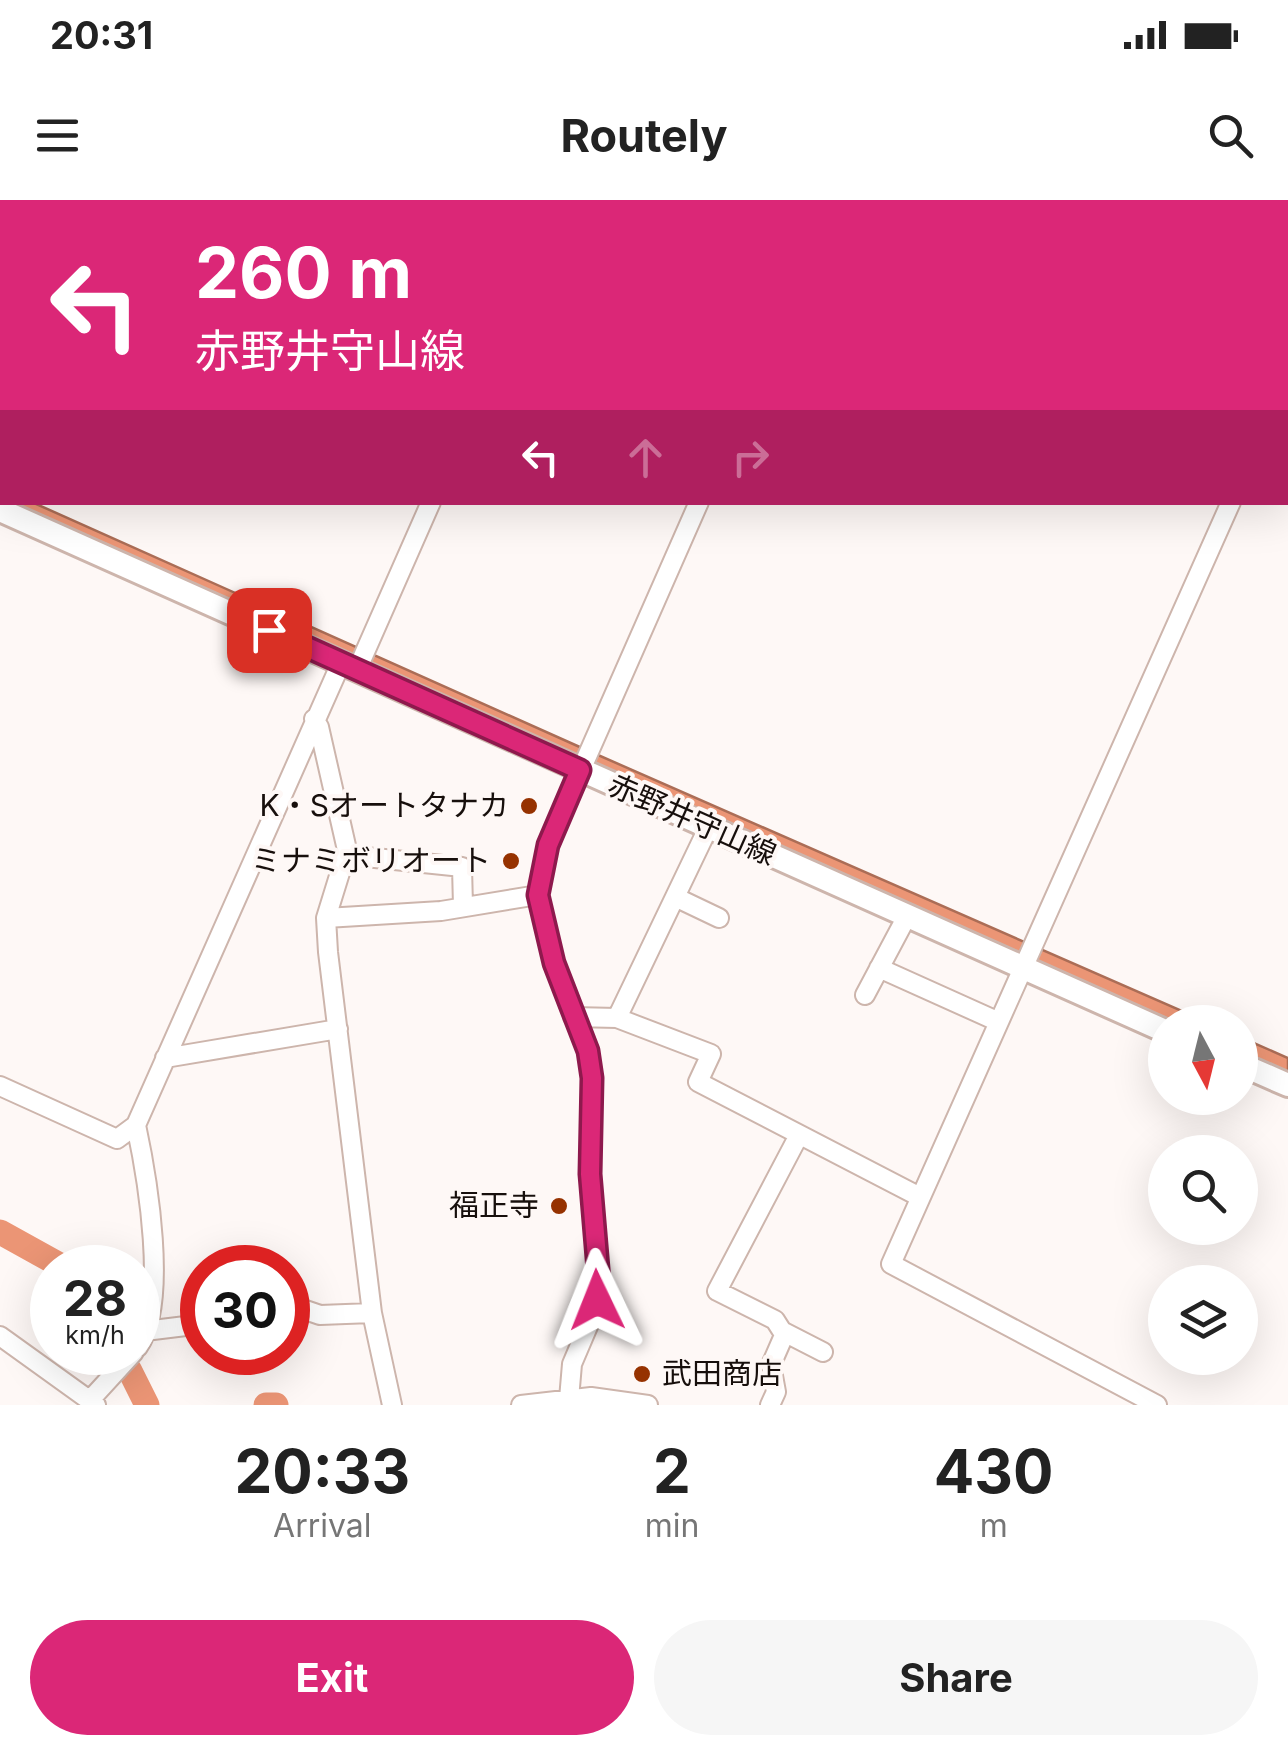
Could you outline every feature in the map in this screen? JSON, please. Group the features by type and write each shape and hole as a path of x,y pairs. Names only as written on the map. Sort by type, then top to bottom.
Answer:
{"main road":[{"name":"赤野井守山線","path":"0,510 1148,1023"},
{"path":"1258,1072 1288,1085"}],"street":[{"path":"0,1086 117,1138 136,1125 314,719 349,667 430,505"},
{"path":"568,1398 572,1364 592,1318 599,1281 590,1174 592,1078 588,1051 554,963 538,895 548,845 698,505"},
{"path":"1157,1405 891,1264 1230,505"},
{"path":"314,719 320,728 337,799 346,855 326,918 372,1313 392,1405"},
{"path":"617,1018 709,826"},
{"path":"346,855 462,867 462,906"},
{"path":"326,918 538,895"},
{"path":"675,896 719,918"},
{"path":"865,995 907,916"},
{"path":"879,968 999,1022"},
{"path":"573,1017 617,1018 711,1054 698,1082 920,1197"},
{"path":"165,1058 338,1029"},
{"path":"136,1125 147,1174 154,1245"},
{"path":"800,1134 717,1292 775,1320 786,1333 823,1352"},
{"path":"310,1312 320,1315 372,1313"},
{"path":"770,1405 776,1392 771,1365 786,1333"},
{"path":"0,1336 93,1403 115,1375"},
{"path":"520,1405 591,1397 648,1405"}],"shaded area":[{"path":"11,505 38,505 1168,1005 1148,1005 1148,1010"},
{"path":"1258,1045 1288,1058 1288,1072 1258,1059"}],"waterway":[{"path":"0,1232 30,1249"},
{"path":"132,1375 147,1405"},
{"path":"266,1405 276,1405"}],"place":[{"name":"K・Sオートタナカ","path":"529,806"},
{"name":"ミナミボリオート","path":"511,861"},
{"name":"福正寺","path":"559,1206"},
{"name":"武田商店","path":"642,1374"}],"route":[{"path":"269,630 580,770 548,845 538,895 554,963 588,1051 592,1078 590,1174 599,1281 597,1300"}]}
